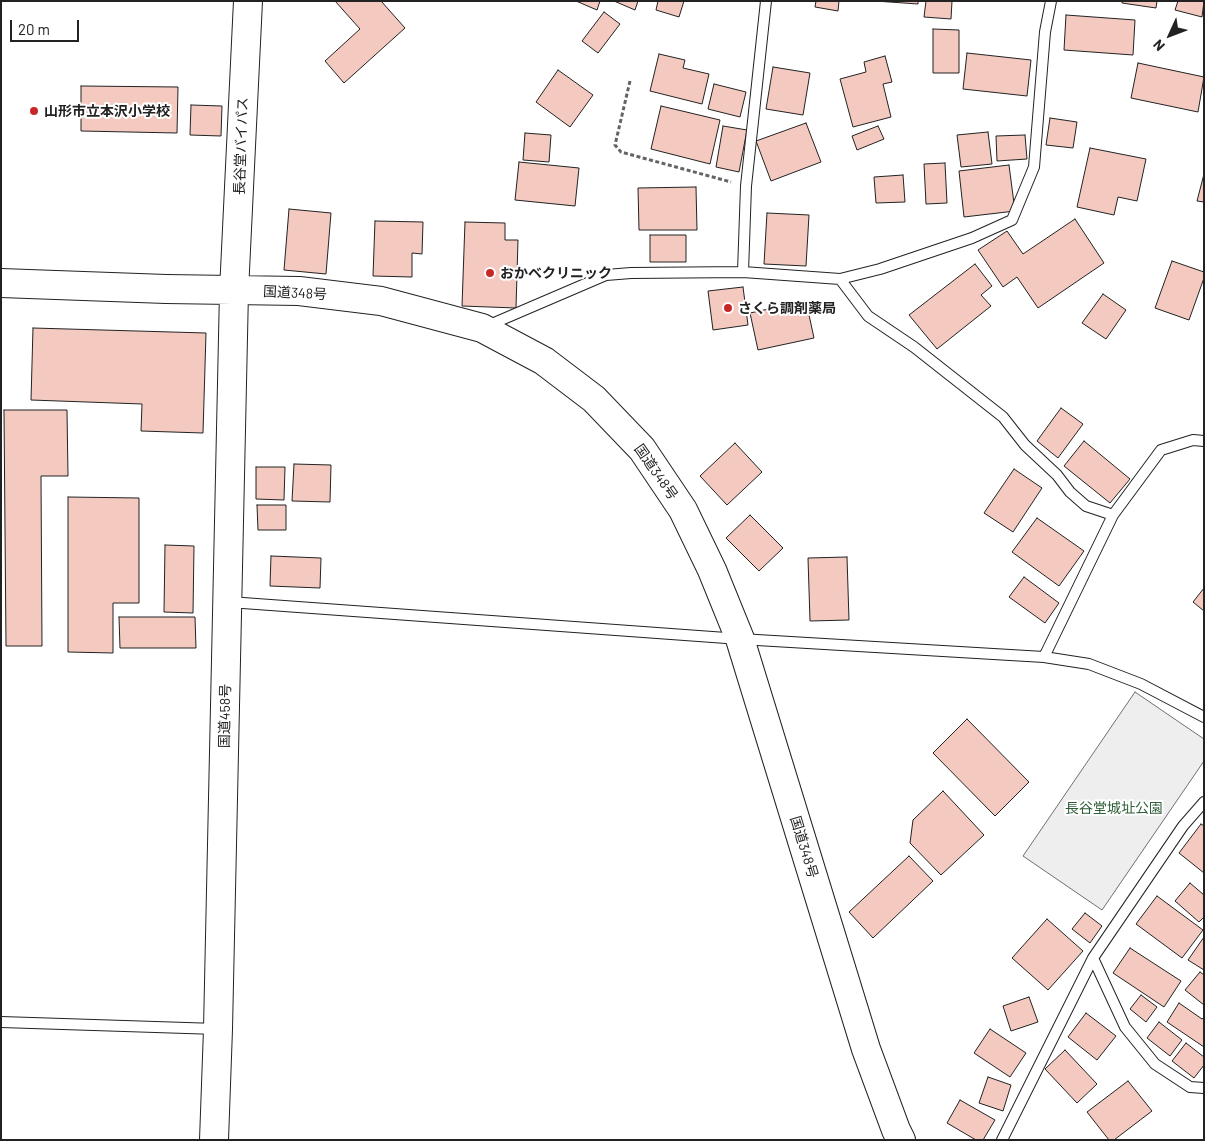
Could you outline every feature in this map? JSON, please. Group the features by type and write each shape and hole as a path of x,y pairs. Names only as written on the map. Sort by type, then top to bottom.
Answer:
{"highway":[{"name":"長谷堂バイパス","path":"234,291 248,1"},
{"name":"国道348号","path":"1,283 234,291 299,291 381,301 482,328 544,361 587,394 642,449 683,510 712,570 740,639 866,1049 901,1140"},
{"name":"国道458号","path":"214,1140 234,291"}],"lane":[{"path":"743,272 746,186 766,1"},
{"path":"482,328 606,275 743,272 840,279 880,269 962,241 1012,220 1034,167 1045,32 1051,1"},
{"path":"840,279 868,316 914,347 1003,417 1025,445 1086,506 1112,515"},
{"path":"1044,657 1112,515 1161,450 1193,440 1204,441"},
{"path":"228,602 740,639 1044,657 1088,664 1141,684 1204,717"},
{"path":"1002,1140 1093,958 1183,826 1204,802"},
{"path":"1093,958 1125,1026 1155,1064 1190,1087 1204,1088"},
{"path":"1,1022 218,1029"}],"path":[{"path":"630,81 615,145 622,152 746,186"}],"green space":[{"name":"長谷堂城址公園","path":"1135,692 1204,739 1204,761 1102,910 1023,856"}],"building":[{"path":"335,1 381,1 405,28 344,83 325,61 360,29"},
{"path":"576,1 600,1 597,10"},
{"path":"614,1 638,1 635,10"},
{"path":"658,1 684,1 679,17 656,10"},
{"path":"816,1 839,1 838,11 815,7"},
{"path":"875,1 918,1 918,4"},
{"path":"926,1 952,1 951,19 924,17"},
{"path":"1122,1 1157,1 1156,8 1122,3"},
{"path":"1178,1 1204,1 1202,17 1175,10"},
{"path":"604,12 620,24 598,53 582,41"},
{"path":"1066,15 1135,20 1133,55 1064,50"},
{"path":"933,29 959,30 959,73 933,73"},
{"path":"967,53 1031,60 1027,96 963,89"},
{"path":"659,54 685,60 683,68 709,74 702,104 650,91"},
{"path":"885,56 892,82 883,84 891,117 853,127 840,79 866,72 864,62"},
{"path":"1138,63 1204,77 1198,112 1131,98"},
{"path":"773,67 810,73 803,115 766,109"},
{"path":"558,70 593,95 570,127 536,102"},
{"path":"714,84 746,92 740,117 708,109"},
{"path":"81,86 178,87 177,133 81,131"},
{"path":"191,105 222,106 221,136 190,135"},
{"path":"661,106 720,120 710,164 651,149"},
{"path":"1050,118 1077,122 1073,148 1046,145"},
{"path":"806,123 821,162 771,181 756,141"},
{"path":"723,126 747,130 739,172 716,167"},
{"path":"878,126 884,139 857,150 852,136"},
{"path":"988,132 992,164 961,167 957,135"},
{"path":"525,133 551,135 549,162 523,160"},
{"path":"1025,135 1027,159 997,161 996,136"},
{"path":"1090,148 1146,159 1137,201 1118,197 1114,215 1077,207"},
{"path":"519,162 579,168 575,206 515,200"},
{"path":"945,163 947,203 926,204 924,164"},
{"path":"1009,165 1015,211 964,217 959,171"},
{"path":"1204,174 1204,202 1197,201"},
{"path":"903,175 905,202 876,203 874,177"},
{"path":"696,187 697,230 639,230 638,188"},
{"path":"289,209 331,213 326,274 284,270"},
{"path":"767,213 809,215 806,266 764,264"},
{"path":"1075,219 1104,263 1038,308 1017,277 1003,287 978,250 1007,231 1023,254"},
{"path":"375,221 423,222 422,254 412,253 412,277 373,276"},
{"name":"おかべクリニック","path":"465,222 505,223 505,240 518,240 516,308 462,306"},
{"path":"650,235 686,235 686,262 650,262"},
{"path":"1172,261 1204,272 1204,278 1189,320 1155,308"},
{"path":"975,264 992,286 981,295 991,306 937,349 909,315"},
{"name":"さくら調剤薬局","path":"743,287 748,325 713,330 708,291"},
{"path":"1103,294 1126,310 1106,339 1082,323"},
{"path":"806,301 814,338 758,350 750,313"},
{"path":"33,328 206,333 203,433 141,431 142,404 31,400"},
{"path":"1061,408 1083,424 1058,458 1037,441"},
{"path":"4,410 67,410 68,476 41,476 42,646 6,646"},
{"path":"1084,441 1130,479 1110,503 1064,466"},
{"path":"735,443 762,472 727,505 700,476"},
{"path":"294,464 331,465 330,502 292,501"},
{"path":"256,467 285,467 284,500 256,499"},
{"path":"1014,469 1042,488 1013,532 984,513"},
{"path":"68,497 139,498 139,603 113,603 113,653 68,652"},
{"path":"257,505 286,505 286,530 258,530"},
{"path":"750,515 783,548 759,571 726,538"},
{"path":"1037,518 1084,551 1059,586 1012,552"},
{"path":"165,545 194,546 193,613 164,612"},
{"path":"271,556 321,558 320,588 270,586"},
{"path":"847,557 849,620 810,621 808,558"},
{"path":"1024,577 1059,603 1045,623 1009,597"},
{"path":"1204,588 1204,611 1193,602"},
{"path":"119,617 195,617 196,648 120,648"},
{"path":"967,719 1029,782 995,816 933,753"},
{"path":"943,791 984,835 941,875 910,843 913,820"},
{"path":"1201,824 1204,826 1204,873 1179,853"},
{"path":"909,856 933,881 873,938 849,912"},
{"path":"1190,883 1204,895 1204,917 1199,922 1175,901"},
{"path":"1157,896 1203,930 1182,958 1136,924"},
{"path":"1085,913 1102,926 1090,943 1072,929"},
{"path":"1047,919 1083,951 1048,990 1012,958"},
{"path":"1204,937 1204,970 1188,960"},
{"path":"1130,948 1181,981 1164,1007 1113,973"},
{"path":"1200,972 1204,975 1204,1005 1185,990"},
{"path":"1141,995 1157,1007 1146,1022 1130,1009"},
{"path":"1029,997 1038,1022 1011,1031 1003,1006"},
{"path":"1179,1003 1202,1019 1204,1017 1204,1047 1167,1022"},
{"path":"1086,1013 1116,1036 1097,1060 1068,1037"},
{"path":"1159,1022 1182,1040 1170,1056 1147,1038"},
{"path":"990,1029 1026,1053 1010,1077 974,1053"},
{"path":"1186,1043 1204,1057 1204,1065 1194,1078 1172,1061"},
{"path":"1065,1050 1097,1084 1077,1103 1045,1069"},
{"path":"988,1077 1011,1085 1003,1111 979,1103"},
{"path":"1128,1081 1152,1111 1114,1140 1109,1140 1087,1112"},
{"path":"960,1100 995,1120 983,1140 976,1140 947,1123"}],"place":[{"name":"山形市立本沢小学校","path":"34,111"},
{"name":"おかべクリニック","path":"490,273"},
{"name":"さくら調剤薬局","path":"728,308"}]}
